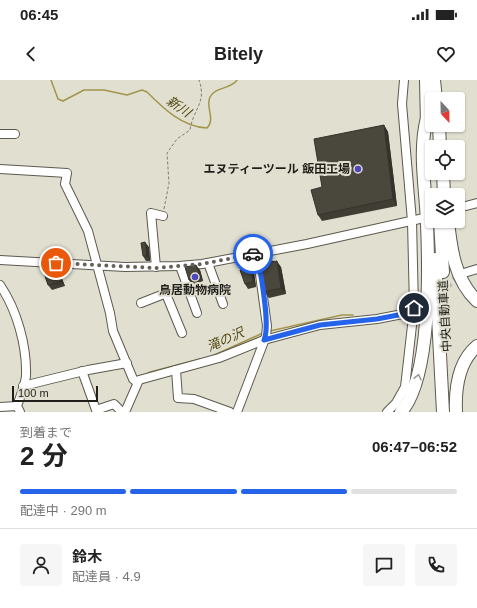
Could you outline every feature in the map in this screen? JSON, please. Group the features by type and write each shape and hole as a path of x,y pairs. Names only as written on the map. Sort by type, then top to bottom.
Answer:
{"highway":[{"path":"426,80 427,92"},
{"path":"434,80 435,92"},
{"path":"401,412 411,398 417,381 424,339 427,225 422,136 425,131"},
{"path":"431,132 432,188"},
{"name":"中央自動車道","path":"429,228 443,412"},
{"name":"中央自動車道","path":"440,228 450,412"},
{"path":"449,228 457,271 469,292 477,301"},
{"path":"456,412 460,373 468,355 477,346"}],"street":[{"path":"387,412 396,403 405,387 414,310 412,221 402,104 404,80"},
{"path":"0,134 15,134"},
{"path":"0,169 67,173 65,184 88,231 110,312 113,331 133,379 141,380 219,358 266,335 320,325 377,319 414,310 424,302"},
{"path":"465,206 477,203"},
{"path":"156,268 151,213 163,216"},
{"path":"0,260 156,268 180,266 208,263 412,221 425,220"},
{"path":"237,412 266,335 257,253"},
{"path":"208,263 223,304"},
{"path":"180,266 197,313"},
{"path":"464,273 477,269"},
{"path":"141,303 187,285"},
{"path":"0,286 12,305 22,340 26,377 18,409 0,407"},
{"path":"166,294 182,333"},
{"path":"23,386 82,371 127,363"},
{"path":"176,370 178,398 194,399 230,412"},
{"path":"82,371 96,410 114,404 122,412"},
{"path":"125,412 141,380"}],"path":[{"path":"163,216 169,183 167,153 177,139 190,130 192,118 201,103 202,89 199,80"}],"building":[{"name":"エヌティーツール 飯田工場","path":"384,125 393,199 318,215 311,190 322,187 314,139"},
{"path":"145,242 147,256 143,256 141,243"},
{"path":"270,258 271,262 277,261 281,288 264,292 261,264 265,262 265,259"},
{"path":"196,265 200,277 189,280 185,267"},
{"path":"251,267 253,282 245,284 240,270"},
{"path":"56,268 61,282 48,285 43,270"}],"waterway":[{"name":"新川","path":"51,80 58,99 63,101 84,90 104,90 127,95 142,90 147,92 174,116 189,124 207,128 211,121 209,105 210,97 215,91 231,85 237,80"},
{"name":"滝の沢","path":"270,331 342,315 353,315"},
{"name":"滝の沢","path":"212,356 263,333"},
{"name":"滝の沢","path":"145,375 150,372 200,359"},
{"name":"滝の沢","path":"129,412 134,401"}],"tunnel":[{"path":"434,294 464,273"}],"way so far":[{"path":"56,263 156,268 202,264 253,254"}],"place":[{"name":"エヌティーツール 飯田工場","path":"358,169"},
{"name":"鳥居動物病院","path":"195,277"}],"route":[{"path":"253,254 257,253 260,269 267,326 264,340 320,325 377,319 414,312 414,308"}]}
